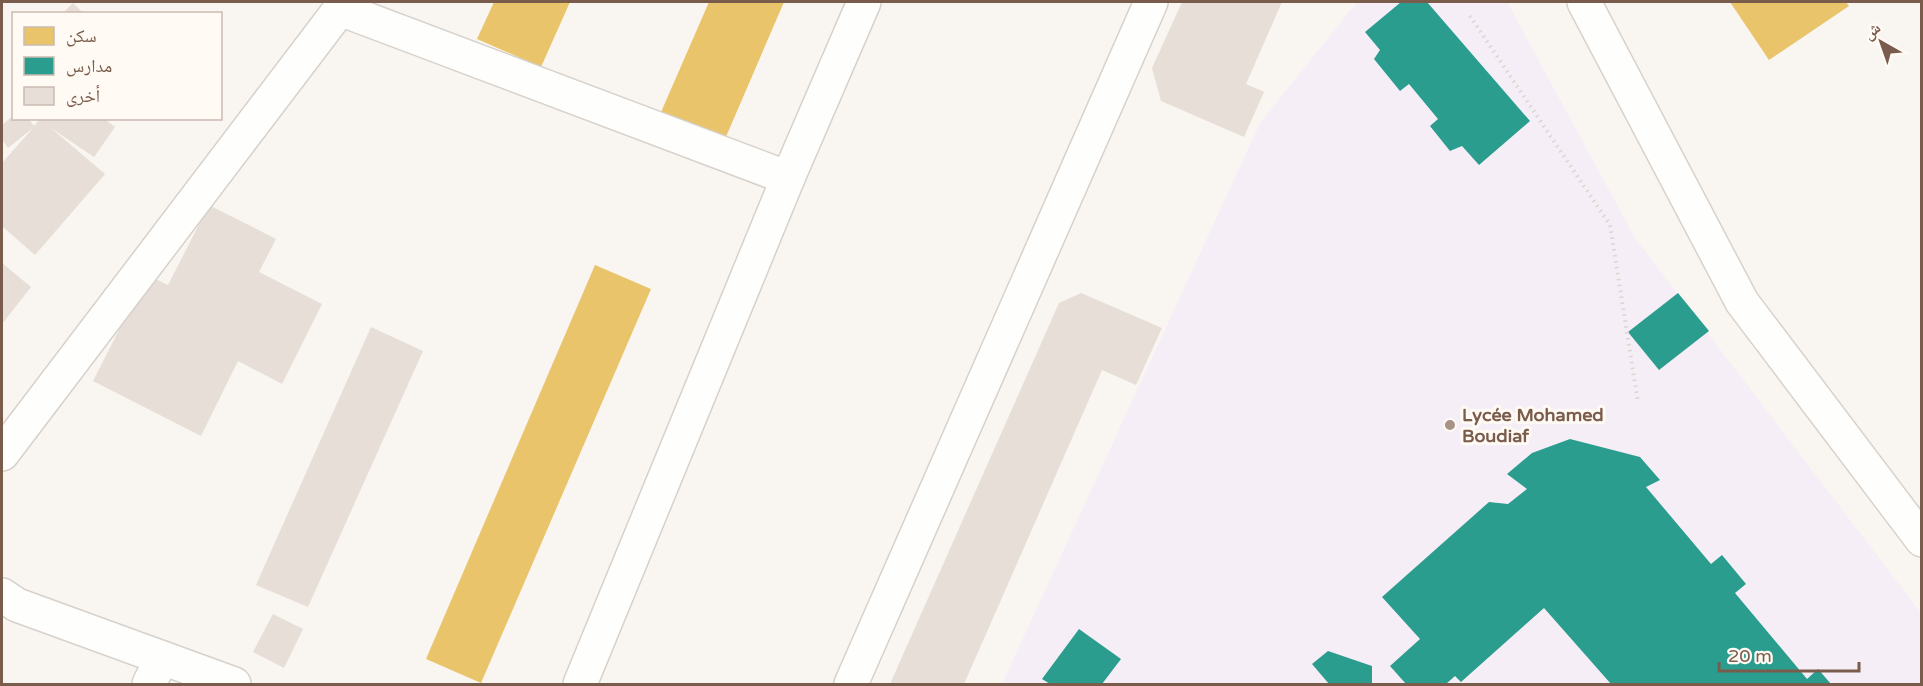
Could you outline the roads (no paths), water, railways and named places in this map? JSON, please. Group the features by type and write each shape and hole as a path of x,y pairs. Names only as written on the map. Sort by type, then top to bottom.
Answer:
{"street":[{"path":"580,684 788,178 864,2"},
{"path":"851,684 1151,2"},
{"path":"1584,2 1742,302 1922,540"},
{"path":"2,454 342,5 788,178"},
{"path":"7,608 155,671 234,684"}],"place":[{"name":"Lycée Mohamed Boudiaf","path":"1450,425"}]}
